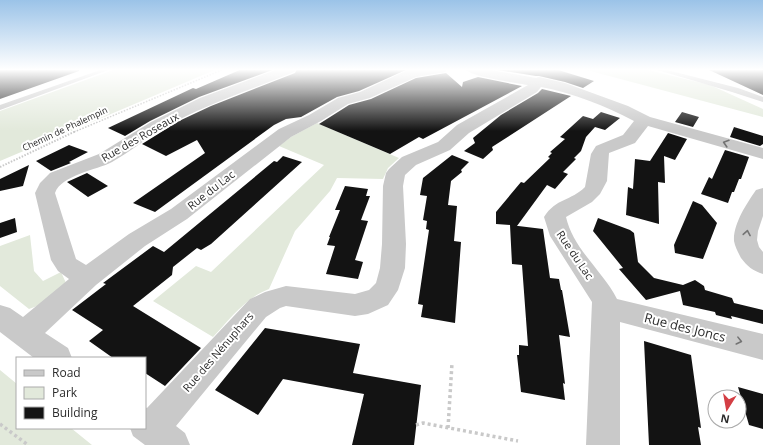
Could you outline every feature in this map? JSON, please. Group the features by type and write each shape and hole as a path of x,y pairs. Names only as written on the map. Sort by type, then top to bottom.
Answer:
{"street":[{"name":"Rue des Roseaux","path":"87,278 66,265 63,260 45,193 51,182 64,174 105,158 157,125 205,101 238,90"},
{"name":"Rue du Lac","path":"24,334 87,278 137,240 179,214 285,133 315,118 338,104 376,90"},
{"name":"Rue des Nénuphars","path":"156,433 256,309 265,303 276,298 286,296 355,306 374,302 381,296 389,284 394,266 393,186 396,173 414,158 444,146 463,129 531,90"},
{"path":"572,90 623,109 644,120 763,154"},
{"name":"Rue du Lac","path":"603,445 606,307 601,293 561,236 555,223 555,217 561,210 593,190 602,150 629,139 644,120"},
{"path":"763,194 745,235 749,252 763,265"},
{"name":"Rue des Joncs","path":"606,307 763,347"},
{"path":"0,316 56,357"}],"lane":[{"path":"0,108 49,90"},
{"path":"734,90 763,100"}],"path":[{"name":"Chemin de Phalempin","path":"0,167 87,126 173,90"},
{"path":"448,428 452,363"},
{"path":"416,425 422,423 518,441"},
{"path":"0,424 28,445"}],"green space":[{"path":"59,90 168,90 0,161 0,111"},
{"path":"661,90 721,90 763,109 763,117"},
{"path":"317,123 399,158 388,168 383,179 337,178 330,191 295,231 269,289 245,303 213,337 153,301 196,266 211,272 324,165 279,146 291,137"},
{"path":"30,235 34,271 43,281 61,272 66,283 51,301 29,309 0,286 0,246"},
{"path":"0,370 16,383 16,429 72,429 92,445 0,445"}],"building":[{"path":"0,90 26,90 0,99"},
{"path":"189,90 219,90 199,97 150,121 125,136 108,128"},
{"path":"252,90 362,90 337,97 301,117 286,119 274,125 155,212 133,203 205,153 197,140 166,156 142,144 179,121 211,106"},
{"path":"391,90 515,90 423,139 419,137 390,154 319,124 349,105 371,99"},
{"path":"541,90 545,90 571,96 492,147 493,150 483,159 464,151 475,143 473,138 501,115"},
{"path":"752,90 763,90 763,95"},
{"path":"601,112 620,118 605,130 595,127 586,137 581,151 574,158 576,159 563,172 568,174 555,189 547,185 517,226 543,229 550,278 559,279 570,337 559,335 565,384 563,383 565,400 521,392 517,355 519,355 519,345 528,346 522,265 512,264 510,225 496,224 496,212 521,182 524,183 550,158 548,157 552,153 550,152 565,139 560,137 583,116 593,119"},
{"path":"682,112 699,117 693,127 675,122"},
{"path":"734,127 763,136 763,144 760,146 730,137"},
{"path":"668,133 687,139 675,160 664,156 665,183 658,182 659,224 626,215 628,187 633,189 635,159 650,161"},
{"path":"69,145 88,152 69,162 71,163 51,171 36,161"},
{"path":"725,150 749,157 741,179 739,179 728,203 701,194 709,177 712,179"},
{"path":"452,155 469,162 461,170 462,172 451,181 448,205 457,206 454,241 461,242 455,323 421,317 423,305 418,304 429,230 426,229 427,221 423,220 427,196 420,195 423,178"},
{"path":"283,156 302,162 211,244 201,250 197,248 173,267 172,275 133,306 201,348 165,386 146,374 146,357 112,357 89,341 103,330 72,310 106,284 103,283 153,246 164,252 274,161 277,162"},
{"path":"29,165 23,186 0,191 0,179"},
{"path":"87,173 108,186 88,197 67,182"},
{"path":"345,186 368,189 366,196 370,196 361,220 368,221 355,260 363,262 358,279 326,274 335,246 327,245 340,210 335,210"},
{"path":"693,201 702,205 717,223 703,259 675,253 674,245"},
{"path":"15,218 17,232 0,238 0,223"},
{"path":"598,218 630,230 634,233 638,262 654,278 683,285 695,280 704,286 705,290 732,298 734,303 763,310 763,324 731,316 732,319 716,315 715,312 683,305 680,291 646,300 619,269 623,268 593,231"},
{"path":"265,328 360,344 353,373 421,385 414,445 352,445 364,394 283,379 258,415 215,390"},
{"path":"644,341 691,355 701,428 698,427 701,445 649,445"},
{"path":"747,390 763,394 763,429 749,425 747,418"}]}
